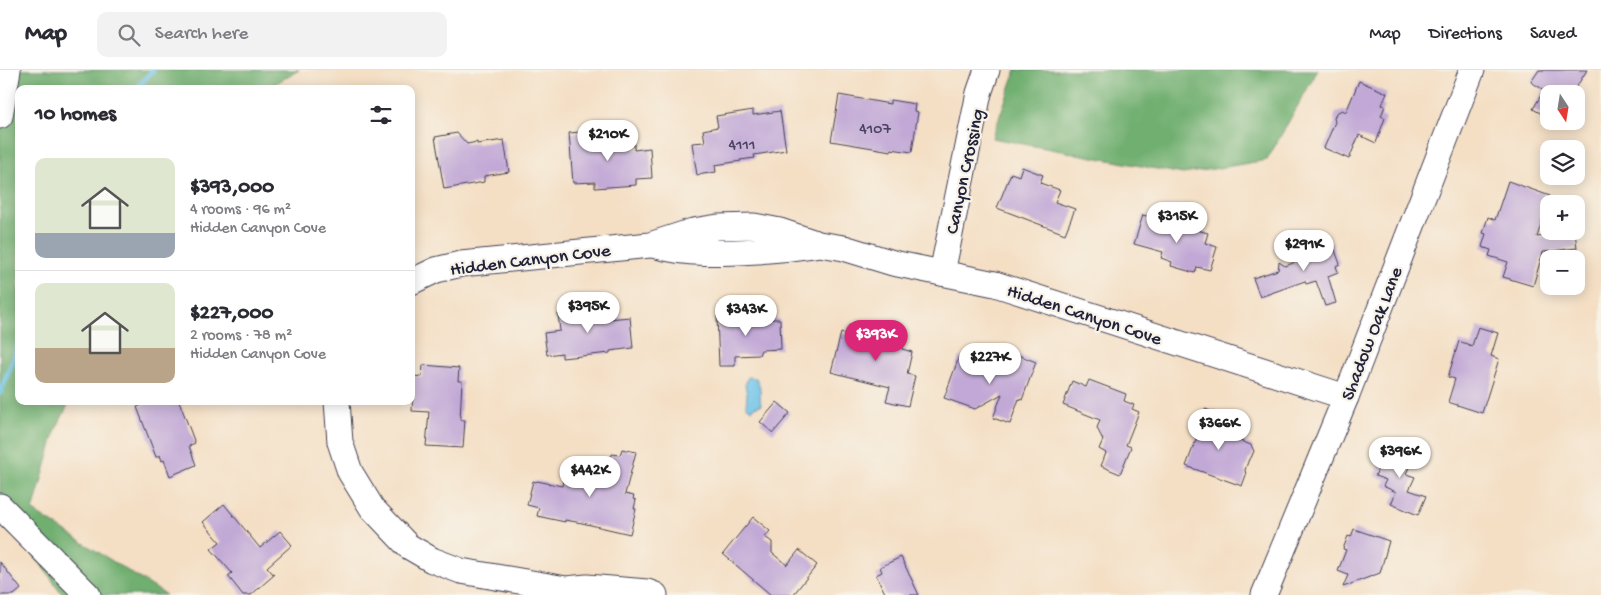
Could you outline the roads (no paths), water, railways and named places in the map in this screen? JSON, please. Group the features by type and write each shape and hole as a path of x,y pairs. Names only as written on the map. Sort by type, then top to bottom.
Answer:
{"street":[{"path":"0,116 8,70"},
{"name":"Canyon Crossing","path":"942,273 978,93 987,70"},
{"name":"Shadow Oak Lane","path":"1264,595 1346,397 1472,70"},
{"name":"Hidden Canyon Cove","path":"415,280 436,270 461,264 650,245 671,250 704,253 796,248 819,244 844,248 893,263 994,284 1346,397"},
{"path":"337,405 340,442 350,472 372,508 408,546 432,560 461,571 571,592 586,588 648,592 655,595"},
{"path":"0,506 88,595"}],"water":[{"path":"748,377 756,378 760,387 761,405 754,407 752,410 746,406 747,394 745,385"}],"waterway":[{"path":"140,85 153,70"},
{"path":"0,393 15,355"}]}
